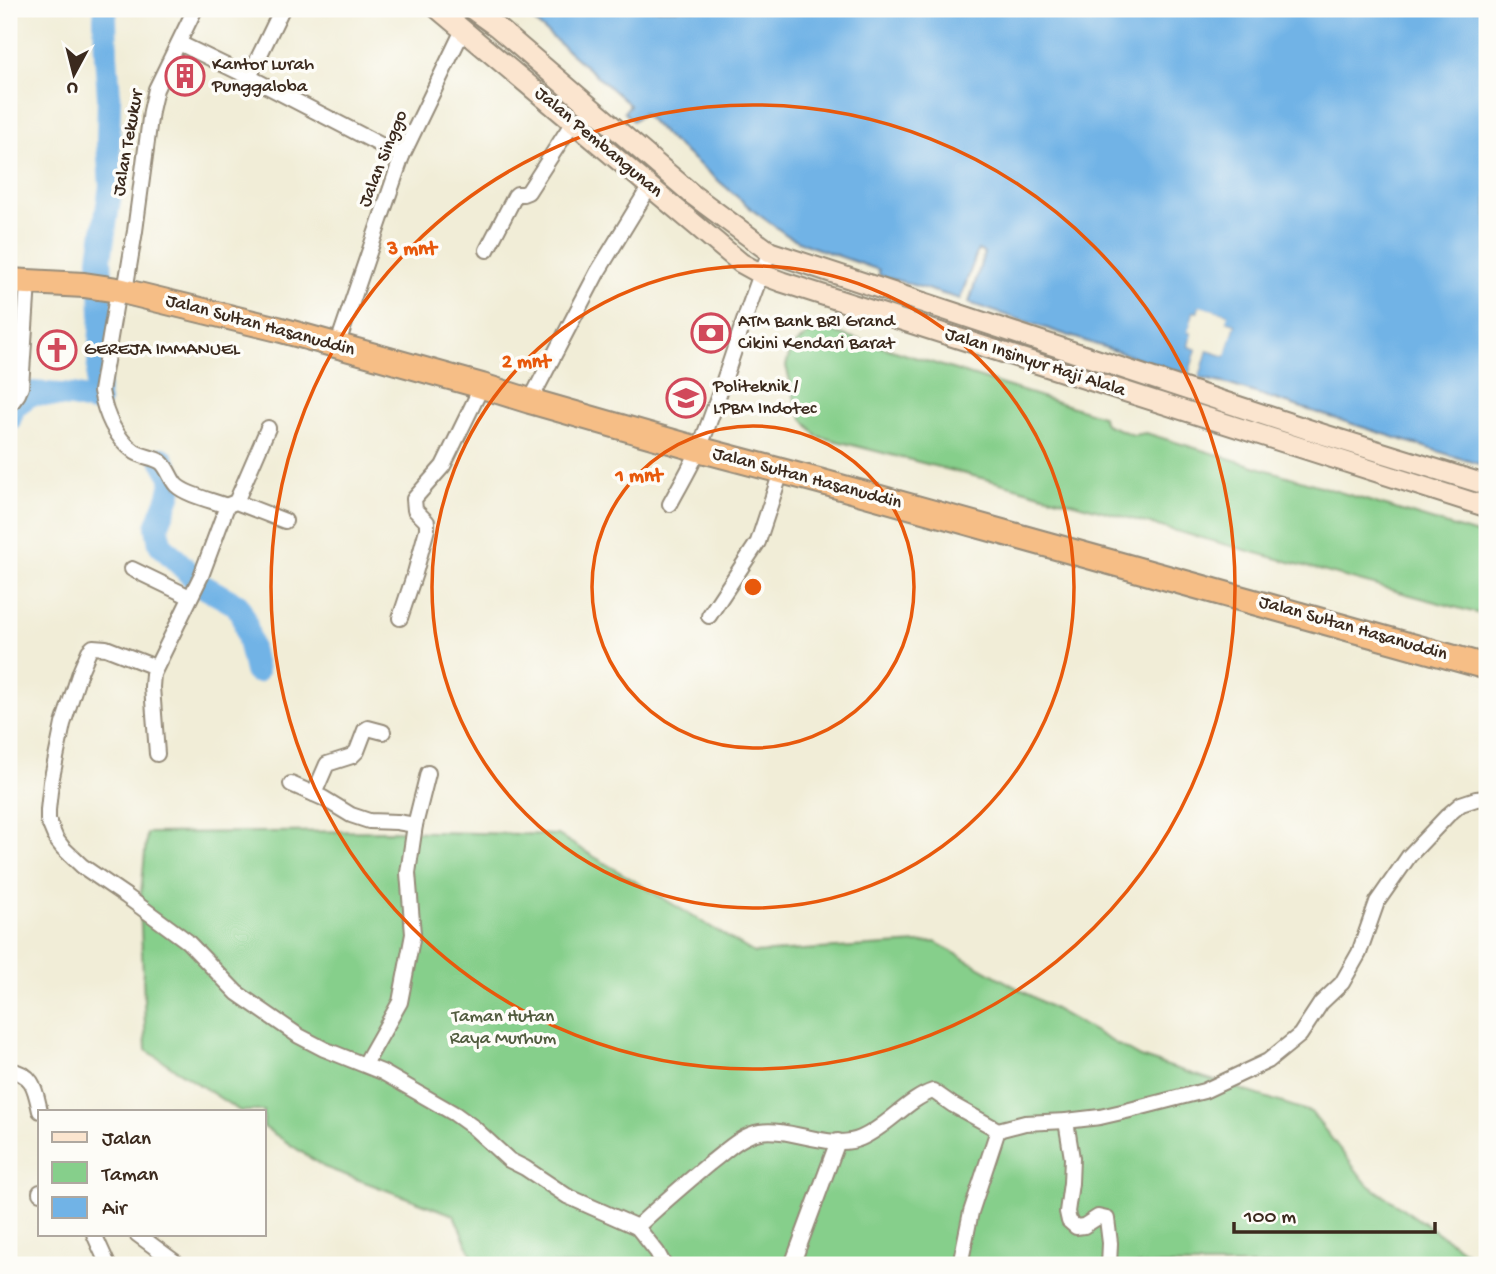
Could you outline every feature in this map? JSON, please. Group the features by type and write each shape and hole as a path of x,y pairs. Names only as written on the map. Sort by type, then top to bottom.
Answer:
{"highway":[{"name":"Jalan Sultan Hasanuddin","path":"18,282 84,285 118,290 278,329 698,449 1487,667"}],"main road":[{"name":"Jalan Pembangunan","path":"438,9 741,263 761,274"},
{"name":"Jalan Pembangunan","path":"472,9 693,195 770,252"},
{"name":"Jalan Insinyur Haji Alala","path":"770,252 1322,434 1487,485"},
{"name":"Jalan Insinyur Haji Alala","path":"761,274 1487,507"},
{"path":"1083,379 1090,358"}],"street":[{"name":"Jalan Tekukur","path":"195,9 156,89 135,231 118,290 101,391 103,404 110,421 131,449 163,464 176,484 183,489 285,521"},
{"path":"249,77 282,9"},
{"name":"Jalan Singgo","path":"337,346 402,156 463,30"},
{"path":"178,43 402,156"},
{"path":"487,250 514,196 528,192 573,122"},
{"path":"530,401 597,273 650,186"},
{"path":"670,504 698,449 715,407 770,252"},
{"path":"9,406 21,387 18,282"},
{"path":"400,618 427,529 427,522 415,510 414,499 443,466 482,386"},
{"path":"157,754 152,687 155,667 196,586 268,428"},
{"path":"709,616 758,542 781,472"},
{"path":"132,569 196,586"},
{"path":"155,667 106,648 93,647 89,651 64,724 51,782 48,820 56,839 82,866 127,895 187,942 237,993 255,1006 299,1036 382,1072 455,1114 509,1160 567,1196 637,1227 664,1265"},
{"path":"314,794 327,764 352,757 366,729 383,732"},
{"path":"365,1064 400,1002 413,934 408,873 415,825 428,773"},
{"path":"291,784 369,821 415,825"},
{"path":"637,1227 677,1190 735,1144 761,1131 838,1141 862,1138 918,1098 933,1091 998,1130 1025,1123 1100,1117 1204,1091 1268,1061 1300,1035 1321,1003 1342,983 1360,953 1377,902 1409,856 1461,804 1487,798"},
{"path":"9,1070 27,1076 32,1083 40,1110"},
{"path":"1066,1121 1072,1158 1067,1212 1069,1221 1076,1227 1084,1226 1098,1217 1107,1219 1109,1265"},
{"path":"960,1265 971,1212 998,1130"},
{"path":"792,1265 838,1141"},
{"path":"95,1236 108,1265"},
{"path":"140,1236 179,1265"}],"green space":[{"path":"831,331 1102,416 1105,424 1133,435 1146,433 1487,537 1487,616 993,481 817,436 802,418 786,366 791,348 808,334"},
{"name":"Taman Hutan Raya Murhum","path":"390,831 558,835 754,953 935,942 1140,1057 1311,1112 1367,1184 1485,1265 476,1265 454,1215 324,1167 266,1128 266,1110 238,1110 146,1050 140,903 147,833"}],"water":[{"path":"520,9 1487,9 1487,467 1227,384 1199,378 1207,350 1225,356 1235,324 1225,321 1227,314 1200,307 1198,313 1194,312 1189,346 1197,349 1189,375 969,303 984,253 978,250 960,299 879,275 879,270 807,245 788,236 755,212 643,113 633,121 624,112 630,105"}],"pier":[{"path":"1200,306 1228,314 1226,321 1235,324 1226,356 1207,350 1199,378 1195,377 1204,348 1224,351 1231,327 1223,324 1223,316 1203,310 1201,316 1197,316 1193,344 1200,349 1192,376 1189,375 1197,349 1189,346 1192,333 1188,332 1194,312 1198,313"}],"waterway":[{"path":"97,396 102,314 100,258 111,186 106,9"},
{"path":"9,420 14,406 32,393 73,396 98,402"},
{"path":"162,459 173,478 157,527 160,544 201,585 237,605 244,618 256,671"}],"place":[{"name":"Kantor Lurah Punggaloba","path":"185,76"},
{"name":"ATM Bank BRI Grand Cikini Kendari Barat","path":"711,333"},
{"name":"GEREJA IMMANUEL","path":"57,350"},
{"name":"Politeknik / LPBM Indotec","path":"686,398"}]}
